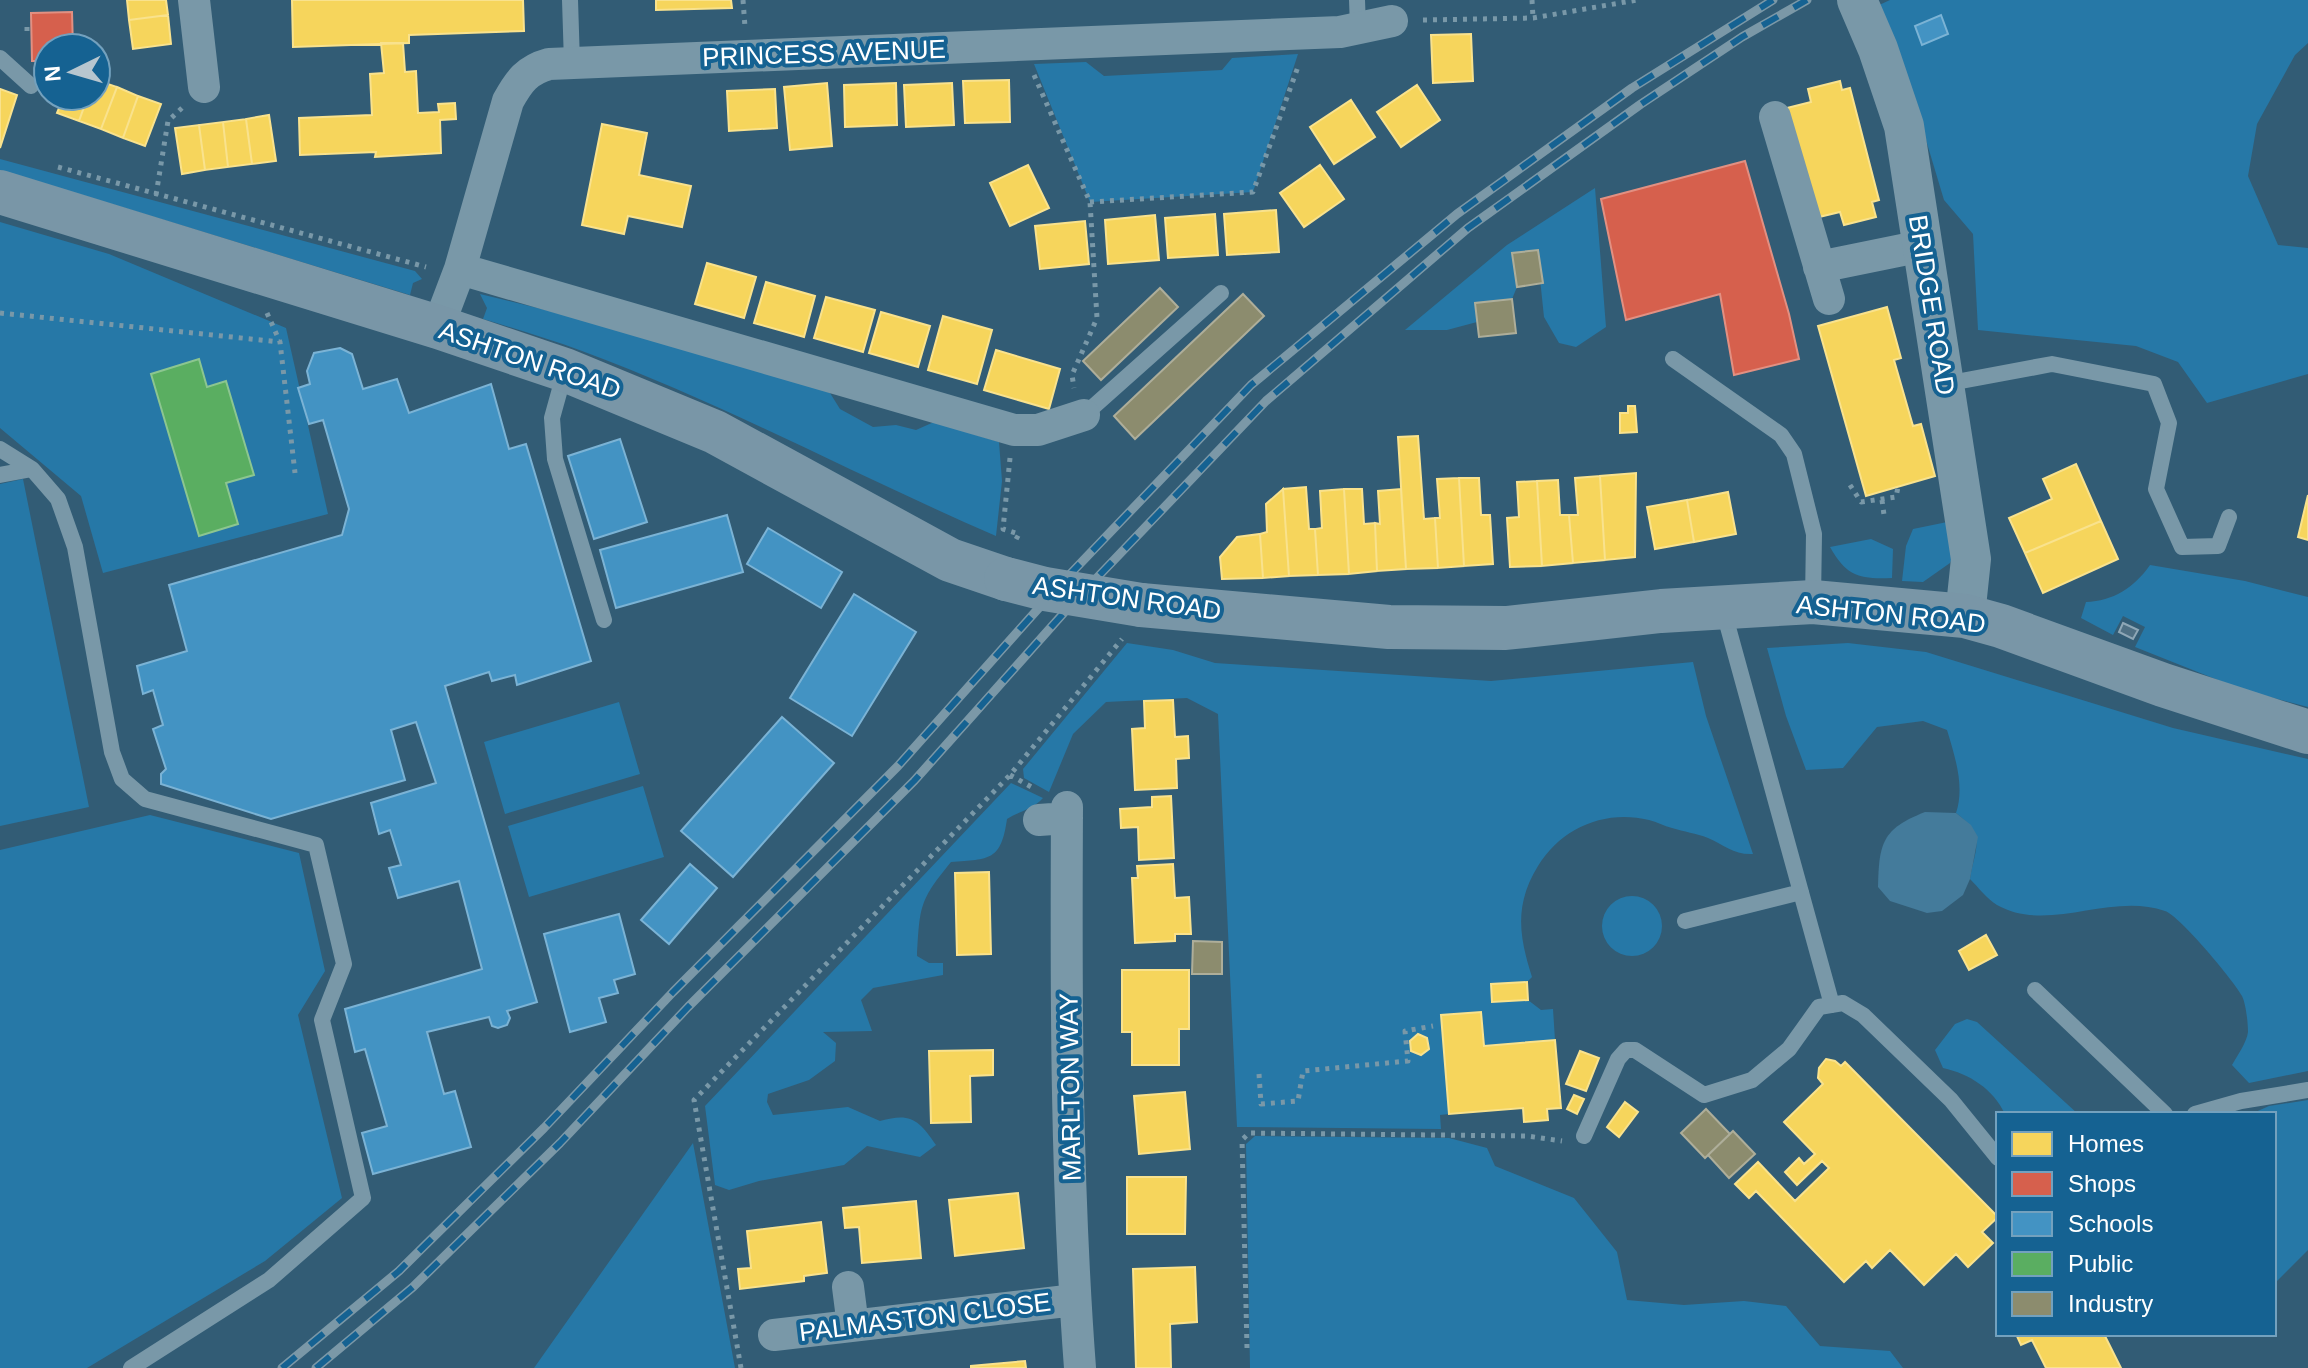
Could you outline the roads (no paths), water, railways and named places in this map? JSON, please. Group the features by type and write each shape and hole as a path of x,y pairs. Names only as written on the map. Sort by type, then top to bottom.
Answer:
{"main road":[{"name":"ASHTON ROAD","path":"0,192 438,327 565,370 715,432 950,560 1010,561 1133,620 1506,628 1661,611 1813,602 1965,616 2308,732"}],"street":[{"path":"194,0 204,87"},
{"name":"BRIDGE ROAD","path":"1857,0 1878,49 1904,126 1971,559 1965,616"},
{"name":"PRINCESS AVENUE","path":"438,327 446,269 508,101 518,82 533,69 549,64 1340,32 1357,14 1392,21"},
{"path":"1775,117 1829,299"},
{"path":"1819,267 1922,246"},
{"path":"446,269 1014,430 1038,430 1084,415"},
{"name":"MARLTON WAY","path":"1058,815 1080,1368"},
{"path":"848,1287 853,1326"},
{"name":"PALMASTON CLOSE","path":"774,1335 1075,1300"}],"lane":[{"path":"570,0 572,63"},
{"path":"0,58 31,86"},
{"path":"1084,415 1221,293"},
{"path":"1673,359 1781,435 1794,454 1814,534 1813,602"},
{"path":"1945,384 2052,364 2154,384 2169,423 2156,489 2182,547 2218,546 2229,517"},
{"path":"565,370 552,418 555,459 604,620"},
{"path":"0,449 32,469 58,499 75,547 112,752 122,779 145,799 316,845 344,964 322,1020 363,1198 269,1280 131,1368"},
{"path":"0,475 32,469"},
{"path":"1722,607 1832,1005"},
{"path":"1685,921 1801,892"},
{"path":"2035,990 2163,1112"},
{"path":"1584,1136 1618,1059 1626,1050 1635,1050 1704,1095 1752,1080 1789,1049 1819,1007 1843,1003 1863,1015 1951,1100 1996,1156"},
{"path":"2202,1112 2241,1101 2308,1090"}],"railway":[{"path":"282,1368 399,1271 544,1128 673,992 898,766 1053,592 1251,385 1457,214 1632,88 1773,0"},
{"path":"316,1368 413,1287 560,1143 688,1007 914,781 1069,607 1266,401 1468,228 1641,104 1742,37 1807,0"}]}
